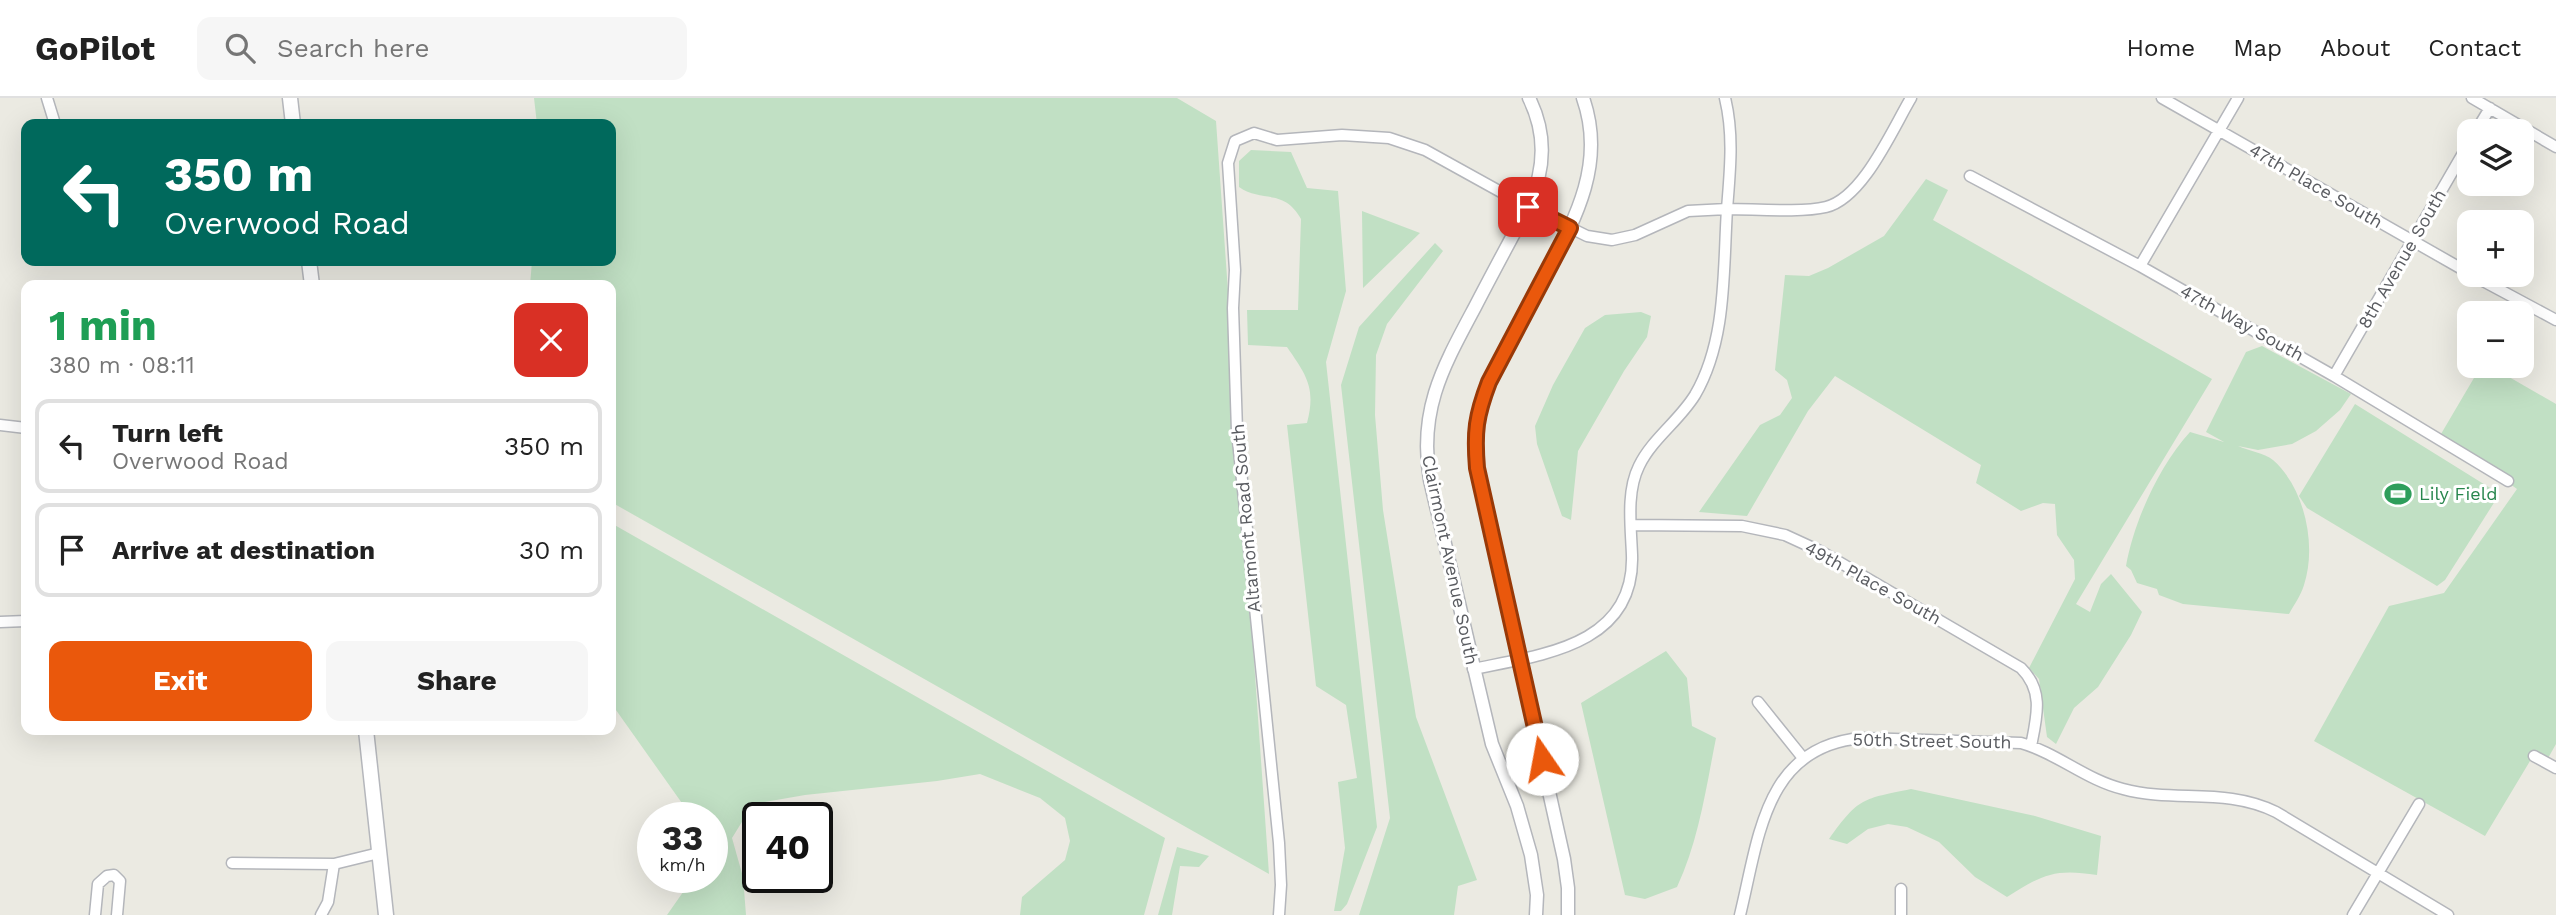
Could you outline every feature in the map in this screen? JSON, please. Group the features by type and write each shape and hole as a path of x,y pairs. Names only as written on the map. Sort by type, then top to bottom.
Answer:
{"main road":[{"path":"290,98 292,119"},
{"path":"367,735 386,915"}],"street":[{"path":"47,98 53,119"},
{"name":"Clairmont Avenue South","path":"1529,98 1538,116 1542,151 1537,186 1433,391 1427,419 1426,450 1473,669 1492,744 1517,806 1531,855 1537,895 1536,915"},
{"path":"1568,915 1564,859 1477,468 1474,437 1479,408 1489,382 1570,228 1585,192 1591,163 1591,134 1583,98"},
{"path":"1473,669 1580,642 1609,620 1623,599 1629,580 1632,492 1639,465 1648,450 1689,404 1713,354 1719,325 1732,138 1726,98"},
{"path":"1528,207 1587,236 1612,240 1635,235 1688,211 1820,208 1841,201 1859,186 1912,98"},
{"name":"47th Place South","path":"2162,98 2457,267"},
{"path":"2140,266 2238,98"},
{"path":"2472,98 2556,147"},
{"path":"2483,119 2490,108"},
{"name":"Altamont Road South","path":"1279,915 1280,855 1237,431 1233,308 1236,270 1228,163 1235,141 1254,134 1277,140 1342,135 1389,138 1425,150 1528,207"},
{"name":"8th Avenue South","path":"2334,376 2457,164"},
{"name":"47th Way South","path":"1970,176 2140,266 2334,376 2508,481"},
{"name":"47th Place South","path":"2494,287 2556,320"},
{"path":"0,425 21,427"},
{"name":"49th Place South","path":"1632,525 1742,526 1785,535 1822,552 2021,668 2032,681 2038,697 2038,714 2031,746"},
{"path":"0,622 21,621"},
{"path":"1758,702 1803,758"},
{"name":"50th Street South","path":"1740,915 1768,806 1779,784 1803,758 1825,745 1862,738 2001,741 2031,746 2095,779 2124,790 2154,795 2233,797 2266,807 2448,915"},
{"path":"2533,756 2556,768"},
{"path":"2353,915 2419,804"},
{"path":"232,863 334,864 379,853"},
{"path":"321,915 328,902 334,864"},
{"path":"95,915 98,884 107,876 118,877 120,881 117,915"},
{"path":"1901,889 1901,915"}],"green space":[{"path":"534,98 1177,98 1216,121 1269,874 616,505 616,280 530,280 532,266 616,266 616,119 536,119"},
{"path":"1251,150 1291,152 1307,188 1338,191 1346,291 1326,362 1377,827 1347,904 1341,911 1334,911 1345,848 1338,782 1357,778 1346,705 1316,686 1287,425 1307,423 1310,391 1300,366 1287,347 1248,345 1247,310 1298,310 1301,219 1294,209 1280,199 1248,192 1239,187 1239,161"},
{"path":"1926,179 1948,190 1933,220 2212,379 2076,604 2090,612 2101,584 2111,574 2142,612 2131,635 2098,687 2074,708 2056,744 2047,737 2039,679 2029,668 2075,579 2074,560 2057,535 2055,504 2043,503 2021,511 1976,483 1981,465 1835,376 1808,411 1747,516 1699,512 1760,425 1780,415 1792,398 1787,380 1775,370 1785,275 1809,276 1884,236"},
{"path":"1362,211 1420,233 1363,288"},
{"path":"1435,243 1443,251 1387,324 1376,355 1375,415 1383,510 1416,717 1477,880 1458,886 1454,915 1359,915 1390,818 1341,385 1359,327"},
{"path":"1641,312 1651,316 1647,337 1578,451 1571,520 1562,516 1537,444 1535,426 1553,385 1585,328 1605,315"},
{"path":"2262,346 2351,394 2340,410 2316,431 2292,444 2258,450 2238,446 2273,460 2293,486 2305,518 2308,536 2308,570 2304,585 2289,614 2183,604 2159,595 2157,589 2137,583 2126,566 2135,531 2158,477 2190,432 2224,442 2206,432 2246,352"},
{"path":"2474,378 2511,378 2556,404 2556,744 2547,760 2533,756 2485,836 2314,741 2389,606 2444,593 2517,489 2441,434"},
{"name":"Lily Field","path":"2355,404 2495,491 2497,498 2445,580 2437,586 2307,508 2299,496"},
{"path":"616,526 1165,838 1144,915 1020,915 1022,897 1065,860 1070,841 1065,818 1040,798 980,774 765,802 742,802 742,822 732,838 742,873 746,915 667,915 682,893 728,893 728,802 681,802 616,710"},
{"path":"1666,651 1687,678 1692,726 1716,738 1705,795 1685,869 1677,887 1645,899 1625,895 1581,703"},
{"path":"1911,789 2035,816 2101,836 2097,875 2070,872 2049,875 2007,897 1975,877 1939,842 1907,827 1888,824 1868,829 1847,844 1829,839 1855,807 1863,802"},
{"path":"1177,847 1209,856 1199,867 1180,866 1172,915 1158,915"}],"place":[{"name":"Lily Field","path":"2398,494"}],"route":[{"path":"1528,207 1570,228 1489,382 1479,408 1474,437 1477,468 1542,759"}]}
